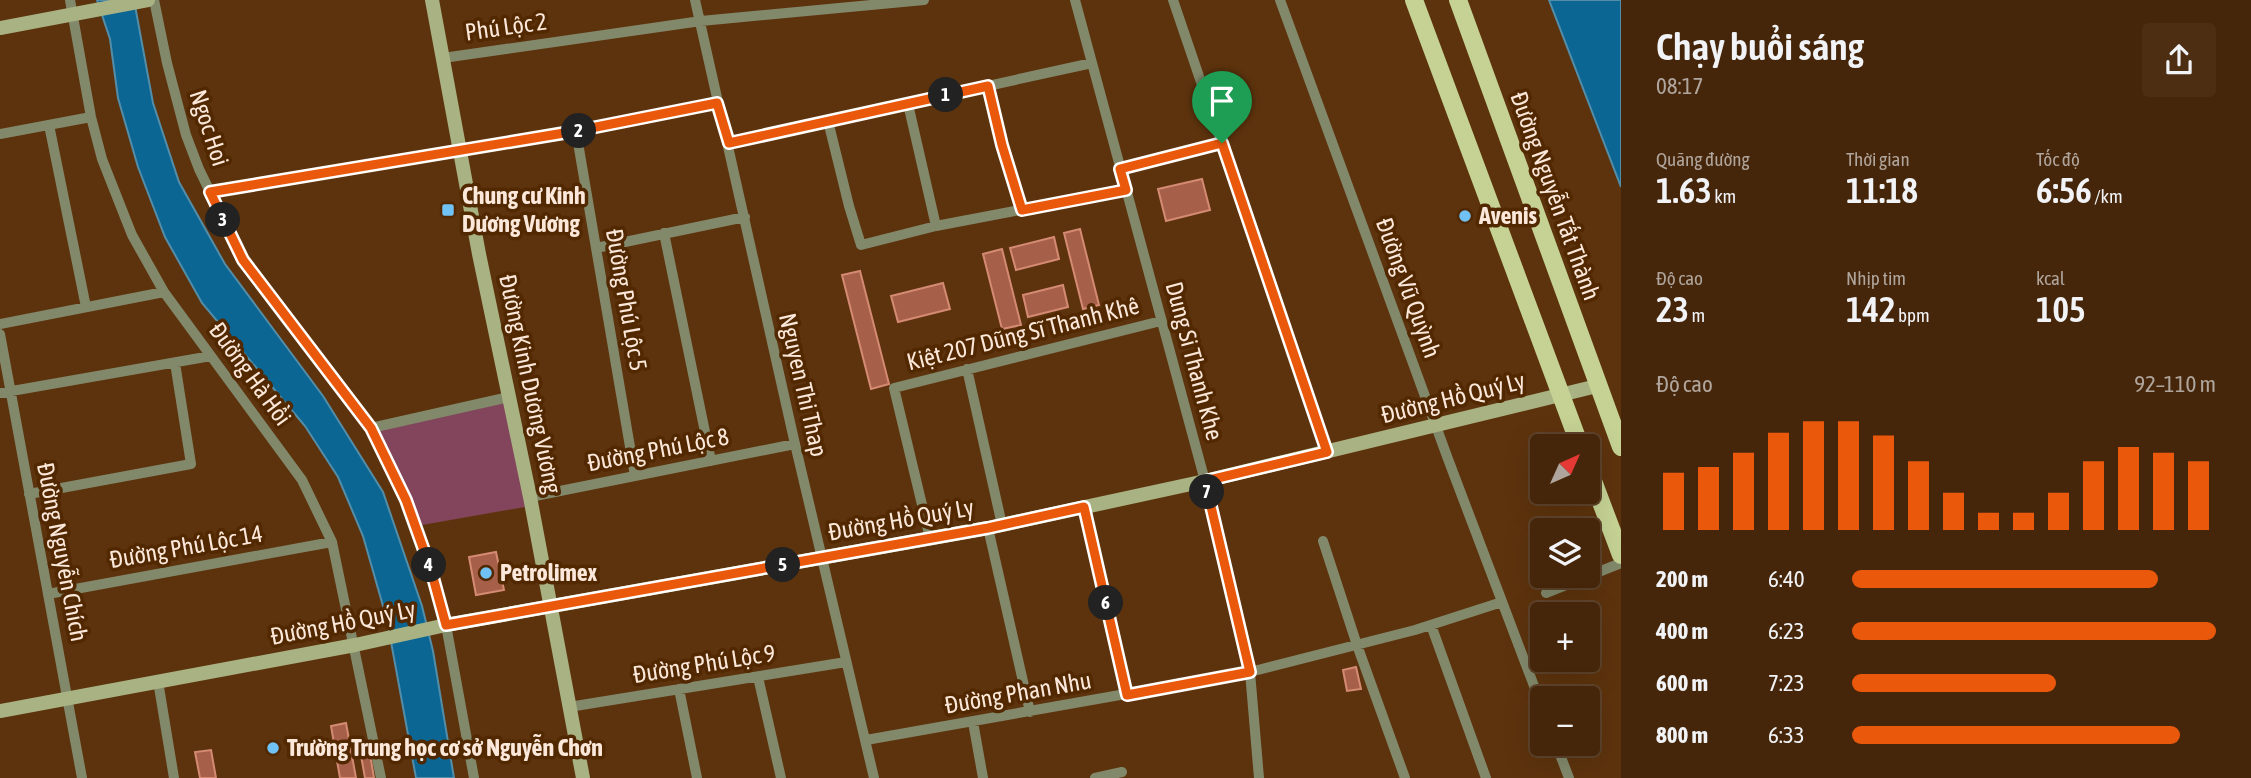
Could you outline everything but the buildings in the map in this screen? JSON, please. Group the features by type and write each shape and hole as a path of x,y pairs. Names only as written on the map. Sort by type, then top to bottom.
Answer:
{"main road":[{"path":"1414,0 1576,434"},
{"name":"Đường Nguyễn Tất Thành","path":"1458,0 1621,447"},
{"path":"1600,499 1621,555"}],"street":[{"name":"Đường Kinh Dương Vương","path":"432,0 583,778"},
{"name":"Nguyen Thi Thap","path":"695,0 821,558 874,778"},
{"name":"Phú Lộc 2","path":"443,58 701,21 924,0"},
{"name":"Dung Si Thanh Khe","path":"1075,0 1205,481 1250,672 1259,778"},
{"path":"1173,0 1327,452"},
{"name":"Đường Vũ Quỳnh","path":"1280,0 1534,686"},
{"path":"0,28 71,7 90,11 147,1"},
{"name":"Ngoc Hoi","path":"147,1 198,169 243,260 371,428 406,500 431,570 440,626 474,778"},
{"name":"Đường Hà Hồi","path":"71,7 91,117 103,159 132,235 164,292 302,480 332,542 381,778"},
{"path":"729,143 1092,63"},
{"path":"988,86 1022,210"},
{"path":"210,192 576,131 717,103"},
{"path":"908,104 936,226"},
{"path":"0,135 91,117"},
{"path":"828,121 861,245 936,226 1126,190"},
{"path":"49,125 86,307"},
{"name":"Đường Phú Lộc 5","path":"576,131 635,477"},
{"path":"1120,169 1222,143"},
{"path":"596,247 745,216"},
{"path":"664,233 711,461"},
{"path":"0,324 164,292"},
{"name":"Kiệt 207 Dũng Sĩ Thanh Khê","path":"930,538 894,388 1161,321"},
{"name":"Đường Nguyễn Chích","path":"0,334 5,392 29,494 82,778"},
{"path":"5,392 211,356"},
{"path":"29,494 191,464 175,363"},
{"path":"967,369 1030,712"},
{"name":"Đường Hồ Quý Ly","path":"0,711 355,645 440,626 995,527 1205,481 1597,386"},
{"path":"371,428 509,397"},
{"name":"Đường Phú Lộc 8","path":"530,497 795,444"},
{"path":"1084,507 1127,695"},
{"path":"1324,541 1357,645 1405,778"},
{"name":"Đường Phú Lộc 14","path":"48,594 332,542"},
{"path":"1546,593 1621,563"},
{"name":"Đường Phan Nhu","path":"866,740 1250,672 1431,625 1502,603"},
{"path":"1431,625 1486,778"},
{"name":"Đường Phú Lộc 9","path":"569,707 846,662"},
{"path":"758,677 781,778"},
{"path":"158,681 174,778"},
{"path":"679,689 697,778"},
{"path":"973,722 983,778"},
{"path":"1561,756 1569,778"},
{"path":"1095,778 1122,772"}],"shaded area":[{"path":"509,397 525,507 422,525 371,428"}],"water":[{"path":"97,0 134,0 153,103 179,182 225,264 323,396 383,492 422,606 433,651 454,778 416,778 387,620 363,536 338,477 305,426 202,303 165,237 138,167 118,98 110,39"},
{"path":"1549,0 1621,0 1621,187"}],"place":[{"name":"Chung cư Kinh Dương Vương","path":"448,210"},
{"name":"Avenis","path":"1465,216"},
{"name":"Petrolimex","path":"486,573"},
{"name":"Trường Trung học cơ sở Nguyễn Chơn","path":"273,748"}],"route":[{"path":"988,86 1022,210 1126,190 1120,169 1222,143 1327,452 1205,481 1250,672 1127,695 1084,507 988,528 446,625 431,570 406,500 371,428 243,260 210,192 576,131 717,103 729,143 988,86"}]}
